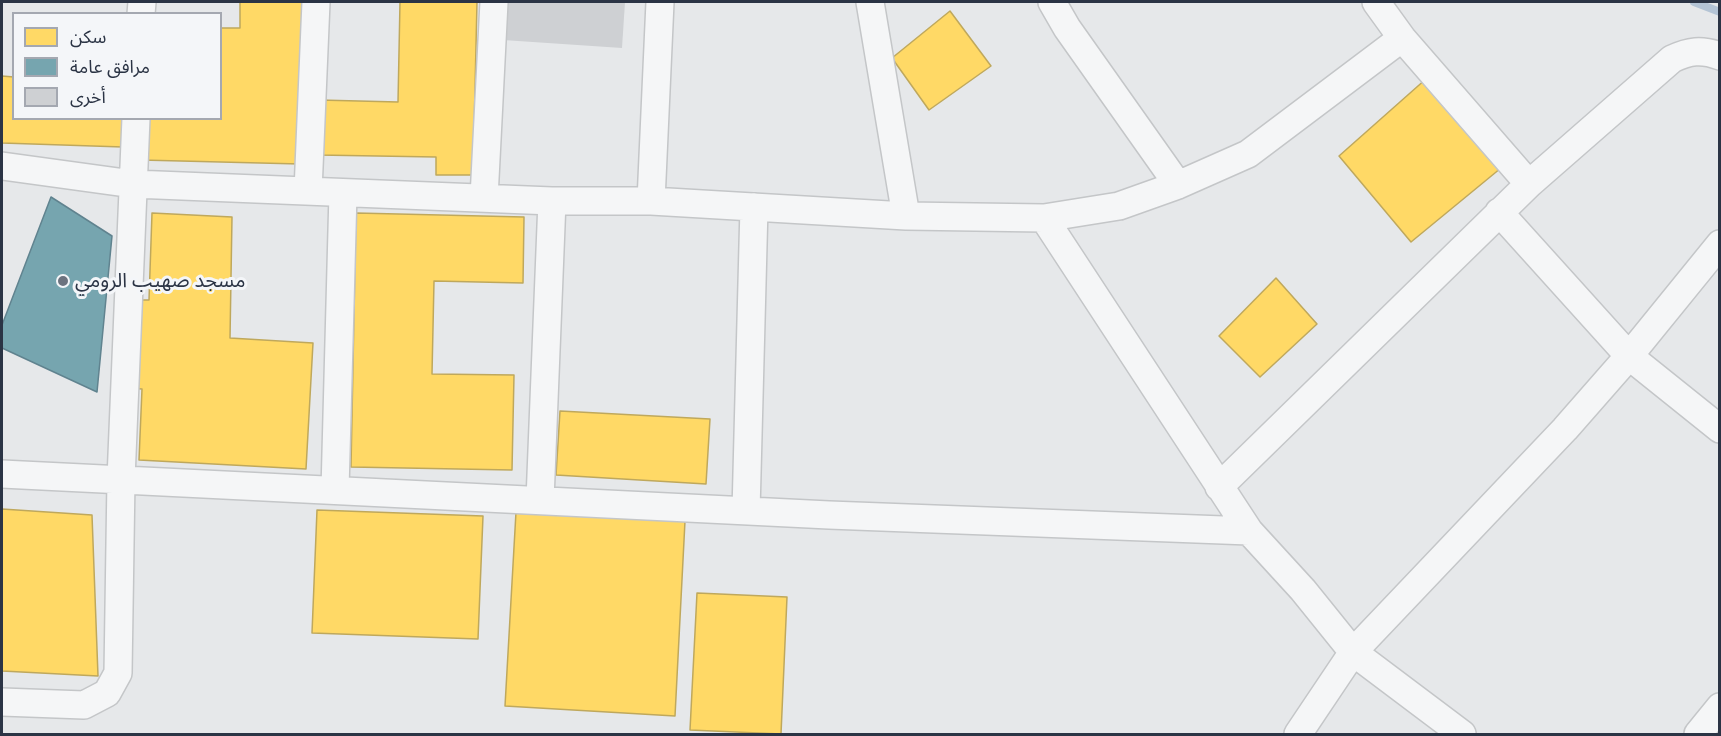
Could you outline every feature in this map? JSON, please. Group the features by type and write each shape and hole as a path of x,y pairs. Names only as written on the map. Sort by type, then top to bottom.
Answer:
{"street":[{"path":"308,191 315,2"},
{"path":"484,198 494,2"},
{"path":"651,201 660,2"},
{"path":"870,2 906,216"},
{"path":"1052,2 1067,28 1178,185"},
{"path":"1376,2 1402,38 1528,184"},
{"path":"2,166 133,184 552,201 651,201 906,216 1044,218 1119,206 1178,185 1248,154 1402,38"},
{"path":"1219,487 1528,184 1672,59 1689,52 1706,51 1719,56"},
{"path":"2,702 84,705 107,693 118,673 121,479 136,120"},
{"path":"335,490 343,193"},
{"path":"540,500 552,201"},
{"path":"746,511 754,207"},
{"path":"1499,212 1629,356 1719,429"},
{"path":"1044,218 1249,531 1303,590 1353,652 1462,735"},
{"path":"1298,735 1353,652 1565,429 1629,356 1719,244"},
{"path":"2,474 746,511 1249,531"},
{"path":"1698,735 1719,707"}],"building: سكن":[{"path":"240,2 304,2 300,164 141,160 142,120 222,120 222,28 240,28"},
{"path":"400,2 477,2 473,175 436,175 436,157 318,155 319,100 398,102"},
{"path":"950,11 991,66 929,110 892,58"},
{"path":"2,76 12,77 12,120 124,120 123,147 2,143"},
{"path":"1427,78 1501,168 1411,242 1339,156"},
{"path":"152,213 232,217 230,338 313,343 306,469 139,460 142,389 126,388 131,300 149,300"},
{"path":"356,213 524,217 523,283 434,281 432,374 514,375 512,470 351,467"},
{"path":"1276,278 1317,324 1260,377 1219,336"},
{"path":"560,411 710,419 706,484 556,475"},
{"path":"2,509 92,515 98,676 2,671"},
{"path":"317,510 483,516 478,639 312,633"},
{"path":"516,512 685,521 675,716 505,706"},
{"path":"697,593 787,597 781,734 690,730"}],"building: مرافق عامة":[{"name":"مسجد صهيب الرومي","path":"51,197 112,236 97,392 2,348 2,325"}],"building: أخرى":[{"path":"506,2 625,2 622,48 503,40"}],"waterway":[{"path":"1694,2 1720,12"}],"place":[{"name":"مسجد صهيب الرومي","path":"63,281"}]}
